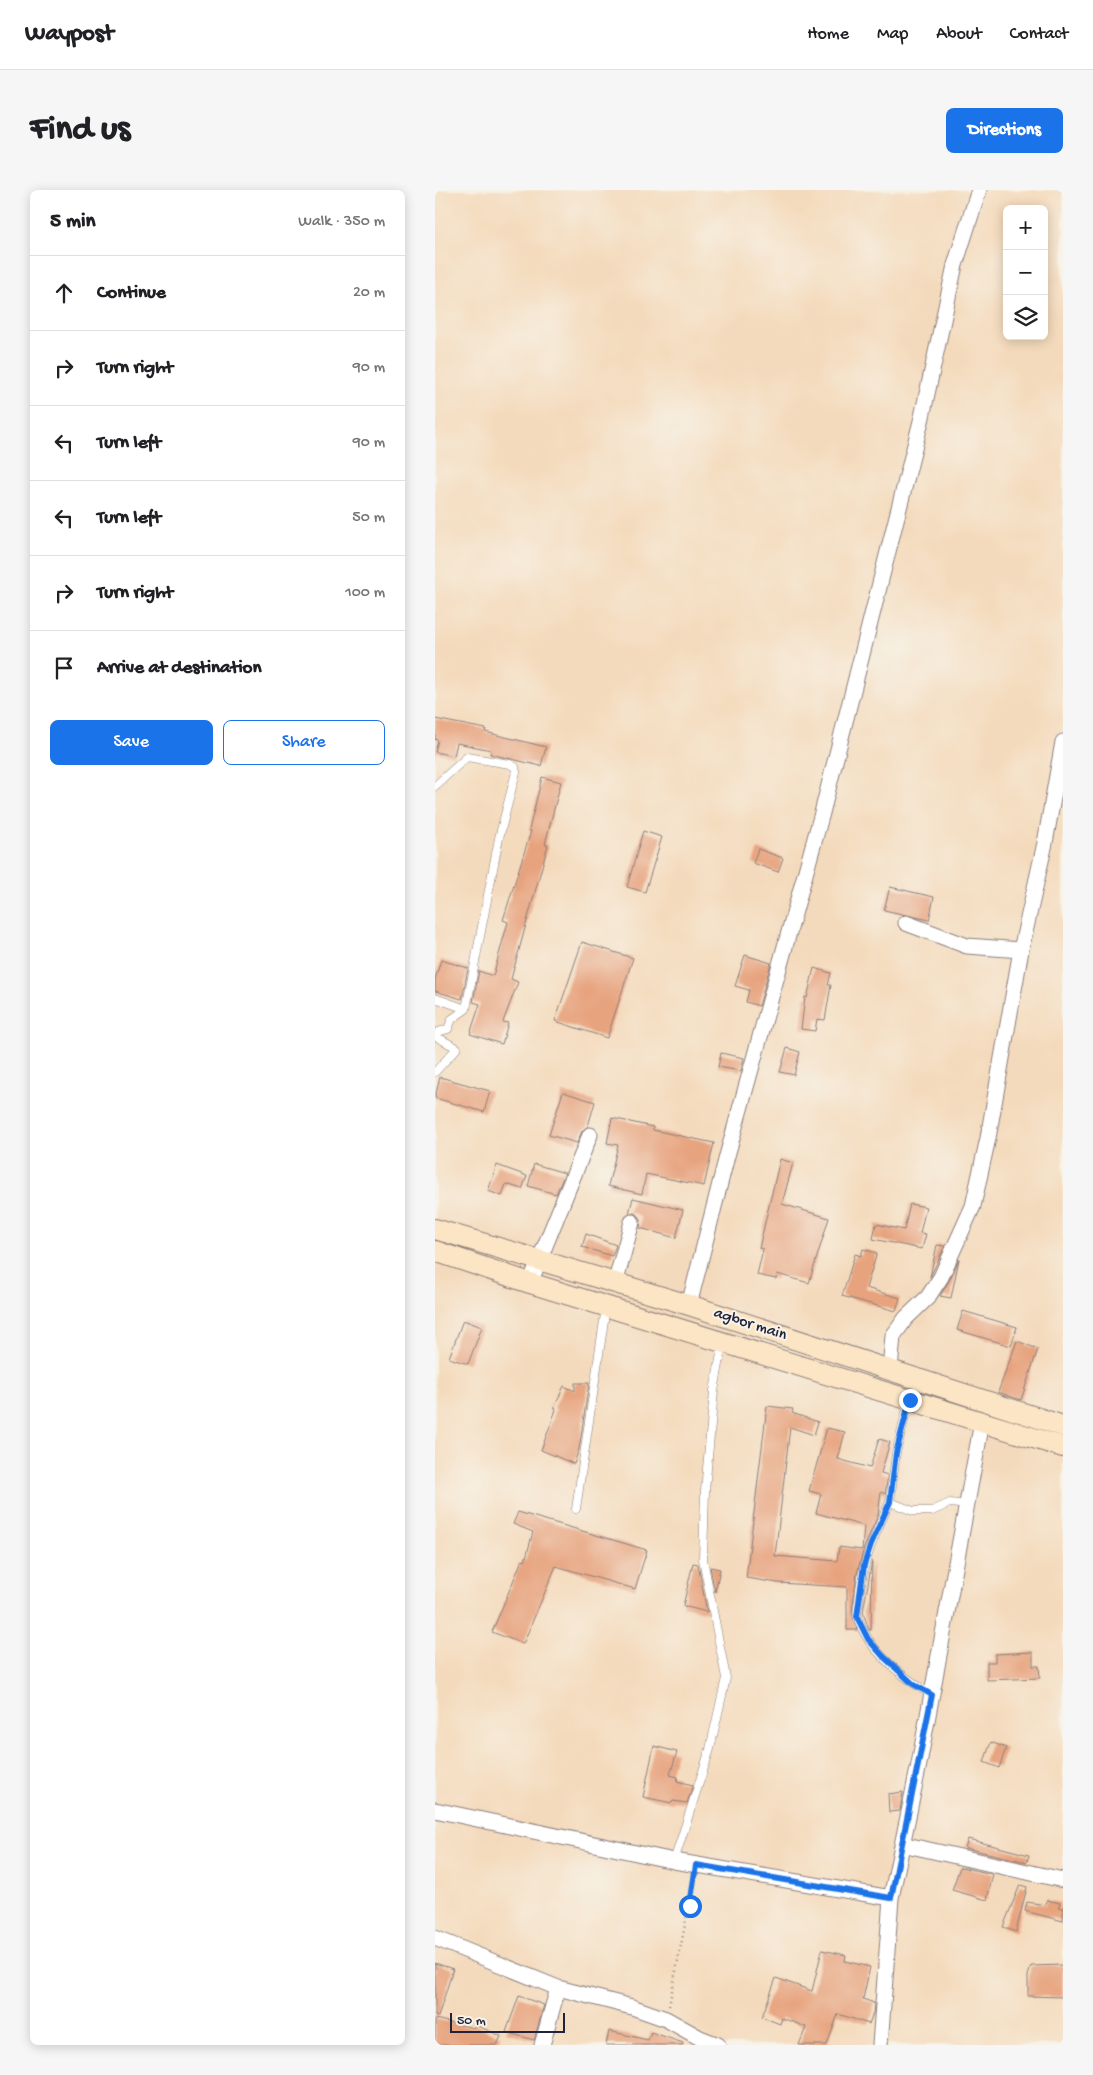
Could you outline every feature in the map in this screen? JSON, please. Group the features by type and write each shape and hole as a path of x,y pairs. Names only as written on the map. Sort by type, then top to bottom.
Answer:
{"main road":[{"name":"agbor main","path":"435,1229 891,1369 1063,1426"},
{"name":"agbor main","path":"435,1251 530,1283 724,1341 1063,1447"}],"street":[{"path":"689,1306 727,1156 783,959 826,794 919,426 955,265 979,190"},
{"path":"891,1369 893,1336 906,1318 928,1297 941,1277 973,1206 988,1138 1021,950 1045,843 1063,742"},
{"path":"906,923 967,946 1021,950"},
{"path":"530,1283 590,1135"},
{"path":"615,1284 632,1222"},
{"path":"880,2045 891,1898 932,1695 982,1422"},
{"path":"435,1810 674,1861 891,1898"},
{"path":"902,1844 1063,1880"},
{"path":"435,1938 558,1988 632,2007 666,2020 699,2042 718,2045"},
{"path":"542,2045 558,1988"}],"lane":[{"path":"435,786 467,757 510,764 515,767 499,838 466,1009 452,1019 448,1028 435,1036 457,1048 435,1072"},
{"path":"435,998 466,1009"},
{"path":"576,1509 607,1306"},
{"path":"674,1861 710,1749 727,1678 703,1559 705,1491 713,1391 724,1341"},
{"path":"910,1400 896,1453 890,1502 871,1544 864,1565 857,1617 868,1639 883,1656 913,1684 932,1695"},
{"path":"890,1502 913,1512 932,1511 950,1503 967,1505"}],"path":[{"path":"666,2020 696,1865"}],"building":[{"path":"435,719 486,729 485,732 546,747 541,766 490,754 491,750 457,743 454,756 435,752 438,740 435,739"},
{"path":"542,777 561,782 545,844 548,845 511,979 518,982 503,1022 508,1023 502,1044 470,1034 480,1004 473,1002 479,971 493,976 508,922 503,920 531,831 529,830"},
{"path":"643,831 662,837 645,892 627,887"},
{"path":"758,849 783,858 778,872 753,863"},
{"path":"890,887 934,897 929,920 884,910"},
{"path":"582,942 633,958 607,1038 555,1021"},
{"path":"745,955 771,963 759,1006 746,1002 749,990 735,986"},
{"path":"441,960 468,968 462,999 435,991 435,979"},
{"path":"814,968 831,973 828,985 831,985 825,1020 817,1019 815,1031 801,1029 805,997 807,998"},
{"path":"787,1048 800,1052 794,1075 780,1072"},
{"path":"721,1053 744,1058 741,1071 718,1067"},
{"path":"440,1077 490,1091 484,1112 435,1098"},
{"path":"563,1092 595,1102 588,1126 582,1131 577,1143 549,1135"},
{"path":"612,1118 653,1127 653,1130 714,1143 704,1186 646,1174 642,1194 608,1186 618,1145 607,1143"},
{"path":"780,1159 793,1163 782,1204 829,1218 809,1283 777,1274 776,1279 757,1275 763,1249 759,1248"},
{"path":"534,1164 565,1173 556,1194 528,1186"},
{"path":"497,1165 527,1176 522,1189 506,1184 502,1196 488,1191"},
{"path":"633,1198 683,1210 676,1238 640,1228 641,1220 639,1216 629,1213"},
{"path":"910,1204 926,1207 920,1233 926,1234 922,1249 873,1239 876,1224 904,1230"},
{"path":"586,1234 616,1245 612,1256 582,1247"},
{"path":"937,1245 945,1246 930,1277"},
{"path":"863,1249 877,1253 866,1288 900,1298 896,1311 842,1296 855,1254 861,1256"},
{"path":"959,1259 951,1298 940,1296 949,1281"},
{"path":"963,1311 1017,1327 1011,1346 957,1330"},
{"path":"463,1320 482,1327 468,1364 449,1358"},
{"path":"1017,1341 1038,1349 1021,1400 998,1392"},
{"path":"575,1383 589,1383 579,1449 574,1464 541,1450 556,1409 554,1408 564,1386 575,1391"},
{"path":"767,1406 793,1409 792,1413 818,1422 814,1435 790,1427 775,1556 837,1561 839,1547 862,1550 864,1526 816,1513 821,1494 809,1491 827,1428 845,1432 838,1459 870,1468 879,1439 890,1442 881,1473 888,1475 885,1494 881,1492 878,1515 864,1548 857,1573 852,1612 857,1630 847,1630 847,1587 778,1583 746,1578"},
{"path":"518,1512 647,1550 635,1589 556,1566 523,1644 492,1632 522,1560 525,1561 533,1532 513,1524"},
{"path":"872,1561 871,1630 869,1630 863,1612"},
{"path":"693,1563 698,1564 707,1612 683,1606"},
{"path":"710,1567 720,1569 715,1592"},
{"path":"1033,1652 1033,1666 1039,1666 1040,1678 987,1680 987,1662 995,1662 995,1654"},
{"path":"991,1742 1006,1748 999,1768 984,1762"},
{"path":"654,1746 677,1752 670,1775 678,1777 677,1781 693,1785 687,1803 673,1801 672,1803 643,1797"},
{"path":"903,1792 900,1811 889,1812 888,1794"},
{"path":"968,1839 1029,1855 1027,1862 965,1848"},
{"path":"960,1867 993,1874 987,1900 952,1890"},
{"path":"1020,1885 1027,1887 1016,1932 1003,1927"},
{"path":"1047,1900 1060,1903 1059,1908 1063,1908 1063,1921 1025,1911 1027,1902 1046,1905"},
{"path":"822,1950 846,1955 845,1961 870,1967 863,1999 874,2003 873,2013 869,2024 838,2014 827,2045 799,2045 806,2027 782,2018 780,2024 762,2017 776,1978 812,1991"},
{"path":"435,1963 453,1969 438,2017 435,2016"},
{"path":"1063,1965 1063,1997 1028,1996 1028,1976 1031,1966"},
{"path":"519,1996 544,2005 534,2040 506,2032"},
{"path":"435,2019 474,2028 475,2025 501,2036 497,2045 435,2045"},
{"path":"609,2031 648,2040 651,2032 683,2043 683,2045 606,2045"}],"route":[{"path":"690,1906 696,1865 891,1898 932,1695 913,1684 883,1656 868,1639 857,1617 859,1590 864,1565 871,1544 890,1502 896,1453 910,1400"}]}
